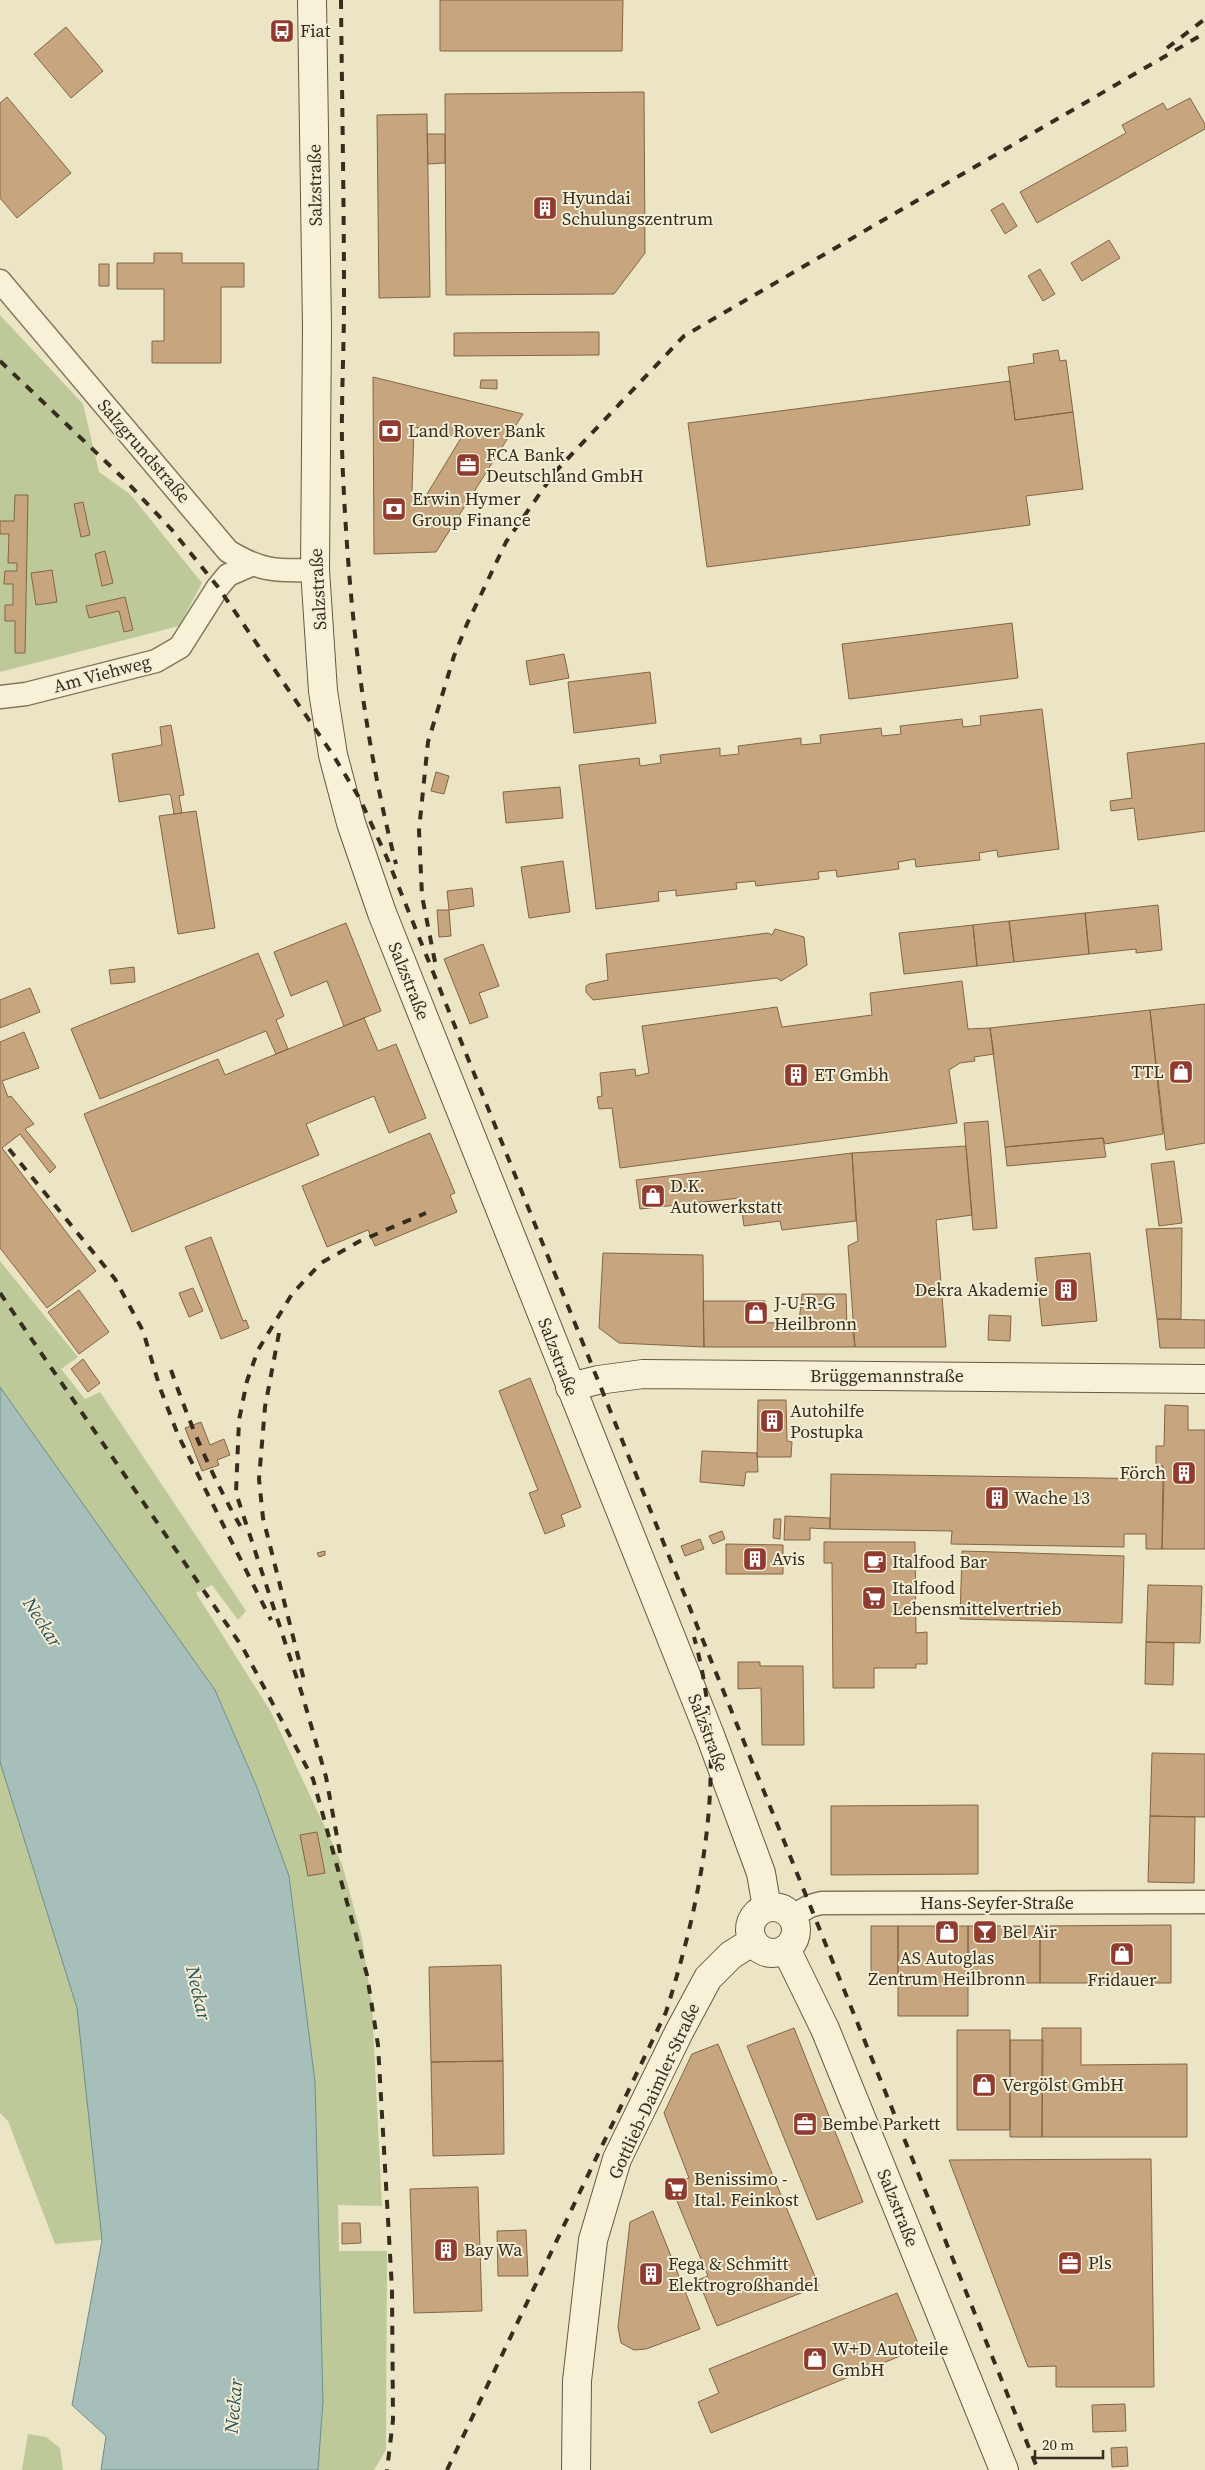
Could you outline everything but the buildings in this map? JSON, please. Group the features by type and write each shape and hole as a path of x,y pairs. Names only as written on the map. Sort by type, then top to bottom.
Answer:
{"street":[{"name":"Salzstraße","path":"312,0 316,326 316,570 323,691 333,755 351,823 382,913 710,1735 761,1874 779,1912"},
{"name":"Salzgrundstraße","path":"0,281 228,551 251,565 286,570 316,570"},
{"name":"Am Viehweg","path":"0,697 26,694 156,661 180,647 218,587 228,575 251,565"},
{"name":"Brüggemannstraße","path":"570,1387 598,1380 643,1374 1205,1378"},
{"name":"Hans-Seyfer-Straße","path":"779,1912 821,1904 1205,1902"},
{"path":"761,1910 779,1912 796,1931 791,1944 786,1949 771,1954 764,1952 752,1942 750,1935 752,1921 761,1910"},
{"name":"Gottlieb-Daimler-Straße","path":"576,2470 578,2382 593,2240 618,2159 679,2032 708,1978 731,1955 752,1942"},
{"name":"Salzstraße","path":"786,1949 825,2030 1004,2470"}],"green space":[{"path":"0,315 83,404 99,472 130,494 202,583 179,626 0,672"},
{"path":"0,1261 78,1357 61,1369 85,1399 100,1392 246,1611 238,1620 212,1585 196,1593 271,1712 342,1864 362,1938 372,2005 382,2206 338,2205 339,2251 387,2251 386,2450 374,2470 318,2470 323,2401 315,2082 289,1876 256,1785 215,1690 0,1387"},
{"path":"0,1762 77,2008 102,2240 55,2244 8,2121 0,2113"},
{"path":"28,2434 46,2437 60,2448 63,2470 22,2470"}],"water":[{"name":"Neckar","path":"0,1387 215,1690 256,1785 289,1876 315,2082 323,2401 318,2470 101,2470 106,2436 72,2405 102,2240 77,2008 0,1762"}],"railway":[{"path":"341,0 344,301 342,432 349,573 366,720 384,816 396,864"},
{"path":"1167,48 1205,19"},
{"path":"435,962 422,896 419,830 428,742 454,656 467,624 506,542 555,472 684,336 1205,33"},
{"path":"0,361 125,480 172,530 218,587 333,755 360,799 387,858 1038,2470"},
{"path":"9,1149 115,1279 143,1331 160,1388 178,1435 271,1620"},
{"path":"340,1853 326,1777 302,1694 236,1493 239,1420 247,1381 258,1350 292,1294 321,1263 360,1241 426,1213"},
{"path":"0,1293 243,1648 313,1779 367,1975 378,2045 392,2289 393,2420 387,2470"},
{"path":"279,1333 265,1407 259,1479 263,1518 305,1684"},
{"path":"171,1370 203,1451 221,1491 242,1529"},
{"path":"447,2470 666,2012 680,1966 701,1873 711,1779 710,1731 704,1684 694,1637"}],"place":[{"name":"Fiat","path":"282,31"},
{"name":"Hyundai Schulungszentrum","path":"545,208"},
{"name":"Land Rover Bank","path":"390,431"},
{"name":"FCA Bank Deutschland GmbH","path":"468,465"},
{"name":"Erwin Hymer Group Finance","path":"394,509"},
{"name":"TTL","path":"1181,1072"},
{"name":"ET Gmbh","path":"796,1075"},
{"name":"D.K. Autowerkstatt","path":"653,1196"},
{"name":"Dekra Akademie","path":"1066,1290"},
{"name":"J⁃U⁃R⁃G Heilbronn","path":"756,1313"},
{"name":"Autohilfe Postupka","path":"772,1421"},
{"name":"Förch","path":"1184,1473"},
{"name":"Wache 13","path":"997,1498"},
{"name":"Avis","path":"755,1559"},
{"name":"Italfood Bar","path":"875,1562"},
{"name":"Italfood Lebensmittelvertrieb","path":"874,1598"},
{"name":"AS Autoglas Zentrum Heilbronn","path":"947,1932"},
{"name":"Bel Air","path":"985,1932"},
{"name":"Fridauer","path":"1122,1954"},
{"name":"Vergölst GmbH","path":"984,2085"},
{"name":"Bembe Parkett","path":"805,2124"},
{"name":"Benissimo - Ital. Feinkost","path":"676,2189"},
{"name":"Bay Wa","path":"446,2250"},
{"name":"Pls","path":"1070,2263"},
{"name":"Fega & Schmitt Elektrogroßhandel","path":"651,2274"},
{"name":"W+D Autoteile GmbH","path":"815,2359"}]}
